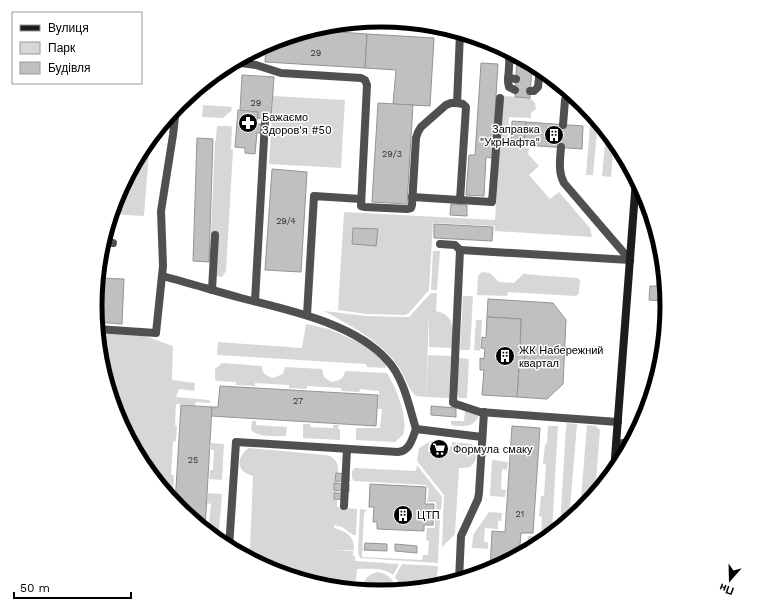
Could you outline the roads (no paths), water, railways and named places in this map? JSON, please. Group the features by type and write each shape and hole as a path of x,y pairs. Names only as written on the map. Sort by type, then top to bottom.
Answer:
{"main road":[{"path":"615,458 635,191"}],"lane":[{"path":"457,103 460,39"},
{"path":"512,60 512,78 509,87 515,90"},
{"path":"243,63 256,65 281,73 361,78 365,80 367,85 361,206 365,207 408,210 411,208 416,138 418,132 421,127 446,105 451,103 463,104 466,108 460,200"},
{"path":"530,91 537,89 535,80 537,75"},
{"path":"563,125 566,97"},
{"path":"412,198 492,202 500,98"},
{"path":"103,329 156,333 162,276 161,211 175,118"},
{"path":"255,301 265,121"},
{"path":"561,147 560,177 630,260"},
{"path":"307,315 314,196 361,199"},
{"path":"212,290 214,235"},
{"path":"440,244 455,246 460,250 630,260"},
{"path":"460,250 452,401 455,404 474,411 618,422"},
{"path":"162,276 307,315 346,331 366,342 388,360 395,370 402,384 416,429 408,449 402,452 236,442 230,540"},
{"path":"459,573 462,536 478,499 479,493 484,412"},
{"path":"416,429 482,437"},
{"path":"616,444 624,443"},
{"path":"344,506 347,449"}],"place":[{"name":"Бажаємо Здоров'я #50","path":"248,123"},
{"name":"Заправка \"УкрНафта\"","path":"554,135"},
{"name":"ЖК Набережний квартал","path":"505,356"},
{"name":"Формула смаку","path":"439,449"},
{"name":"ЦТП","path":"403,515"}]}
